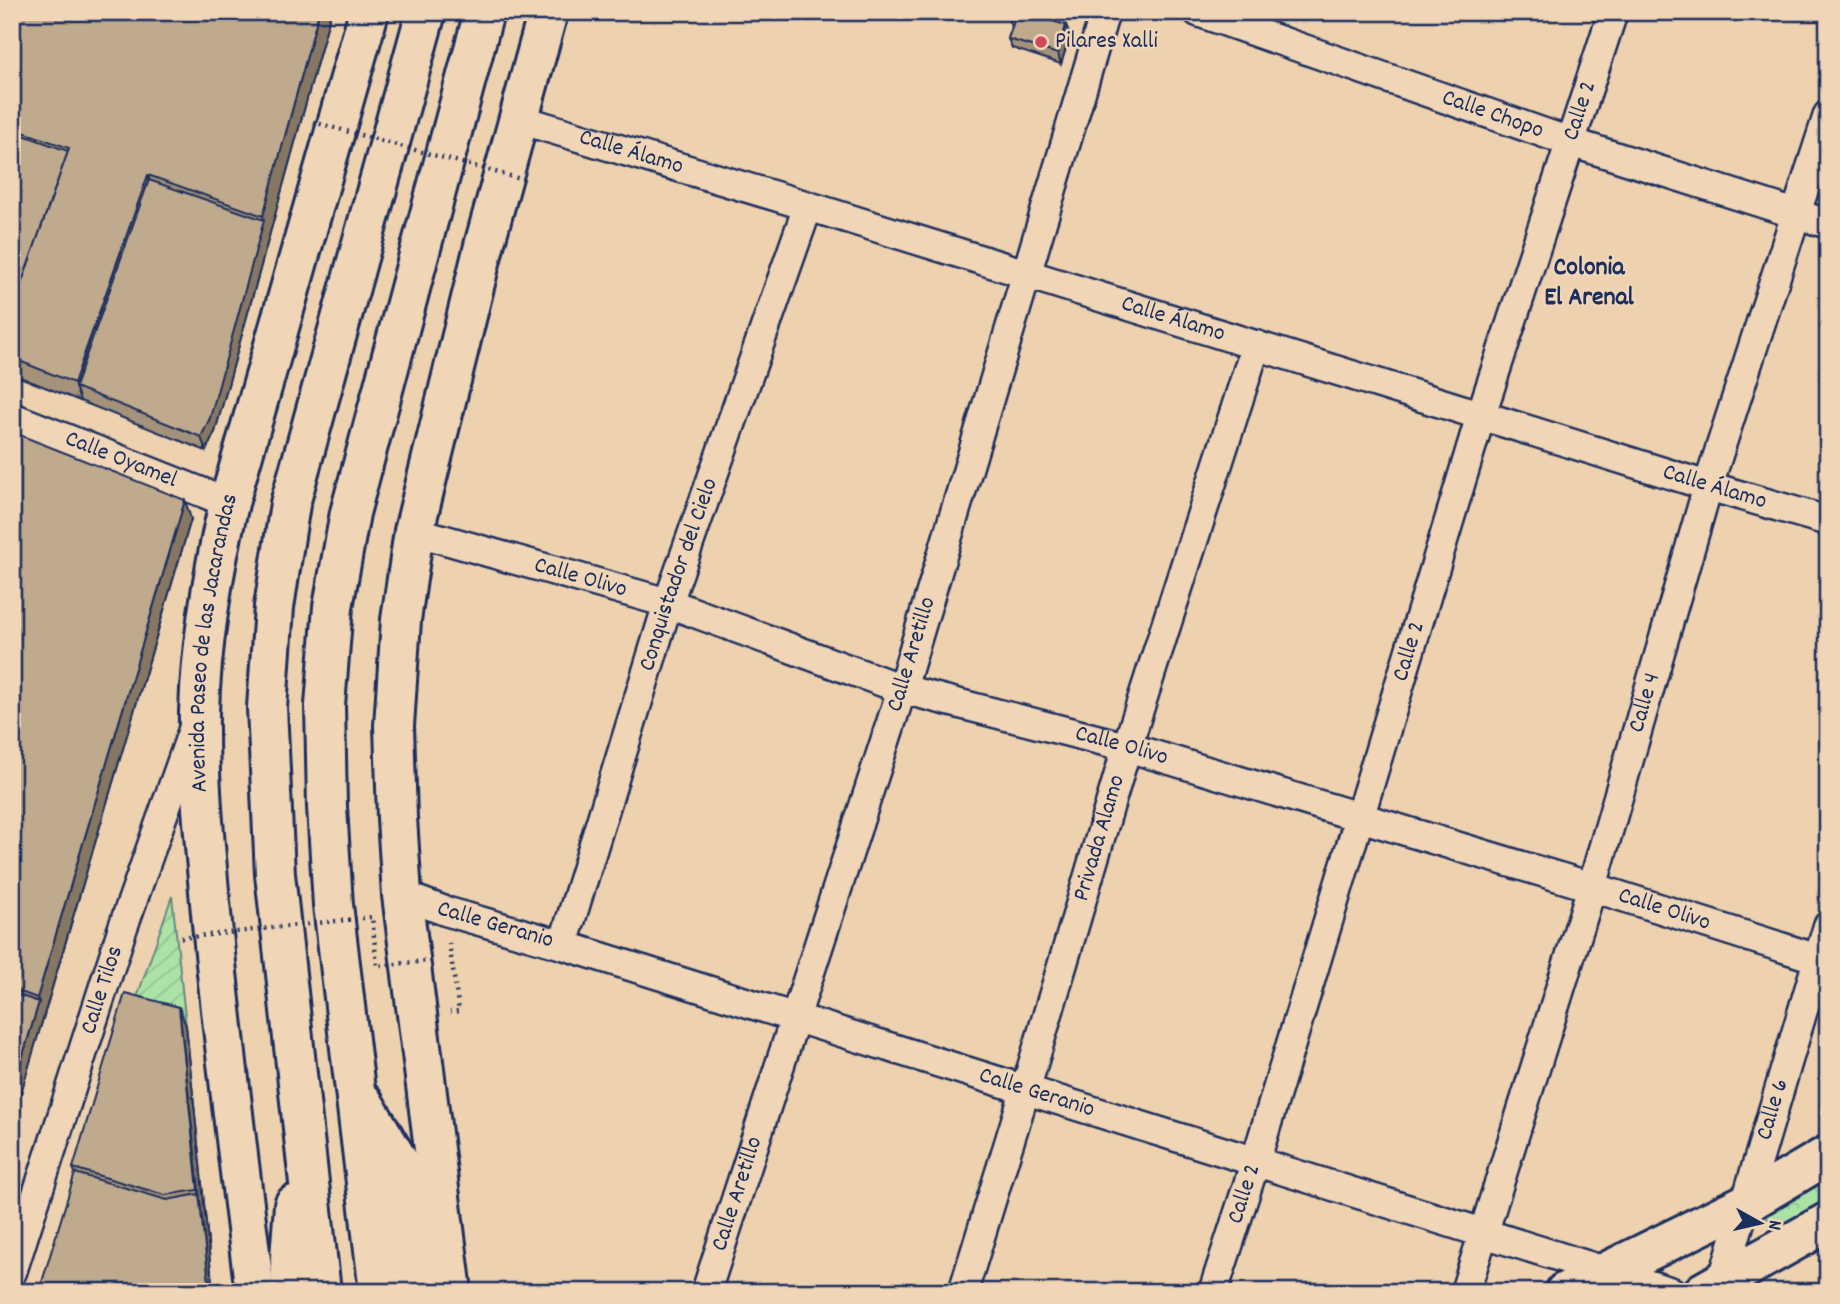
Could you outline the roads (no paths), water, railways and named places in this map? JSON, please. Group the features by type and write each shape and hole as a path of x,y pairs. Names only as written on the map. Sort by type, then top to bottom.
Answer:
{"main road":[{"name":"Avenida Paseo de las Jacarandas","path":"255,1292 222,1035 201,794 200,711 204,648 214,567 229,503 369,12"},
{"path":"316,1288 290,1258 301,1115 275,874 267,708 274,607 290,504 426,12"},
{"path":"375,1285 356,1092 333,905 325,705 333,607 350,513 484,12"},
{"path":"452,1292 402,895 394,726 401,620 414,531 485,242 548,12"},
{"path":"356,1092 400,1164 417,1292"},
{"path":"1565,1292 1745,1204 1828,1155"},
{"path":"1714,1289 1828,1222"}],"street":[{"name":"Calle Aretillo","path":"706,1292 902,689 1105,12"},
{"name":"Calle Chopo","path":"1198,12 1570,142 1828,224"},
{"name":"Calle 2","path":"1213,1292 1255,1163 1481,415 1614,12"},
{"name":"Calle 4","path":"1465,1292 1592,887 1708,486 1828,115"},
{"name":"Calle Álamo","path":"519,119 1828,521"},
{"name":"Conquistador del Cielo","path":"563,945 668,603 807,206"},
{"name":"Privada Álamo","path":"963,1292 1127,747 1256,345"},
{"name":"Calle Oyamel","path":"12,417 229,503"},
{"name":"Calle Olivo","path":"414,531 668,603 902,689 1127,747 1592,887 1822,961"},
{"name":"Calle Tilos","path":"12,1272 122,930 200,711"},
{"name":"Calle Geranio","path":"402,895 445,911 563,945 1672,1292"},
{"name":"Calle 6","path":"1714,1289 1745,1204 1822,961 1828,926"}],"place":[{"name":"Pilares Xalli","path":"1041,42"}],"district":[{"name":"Colonia El Arenal","path":"1589,283"}]}
